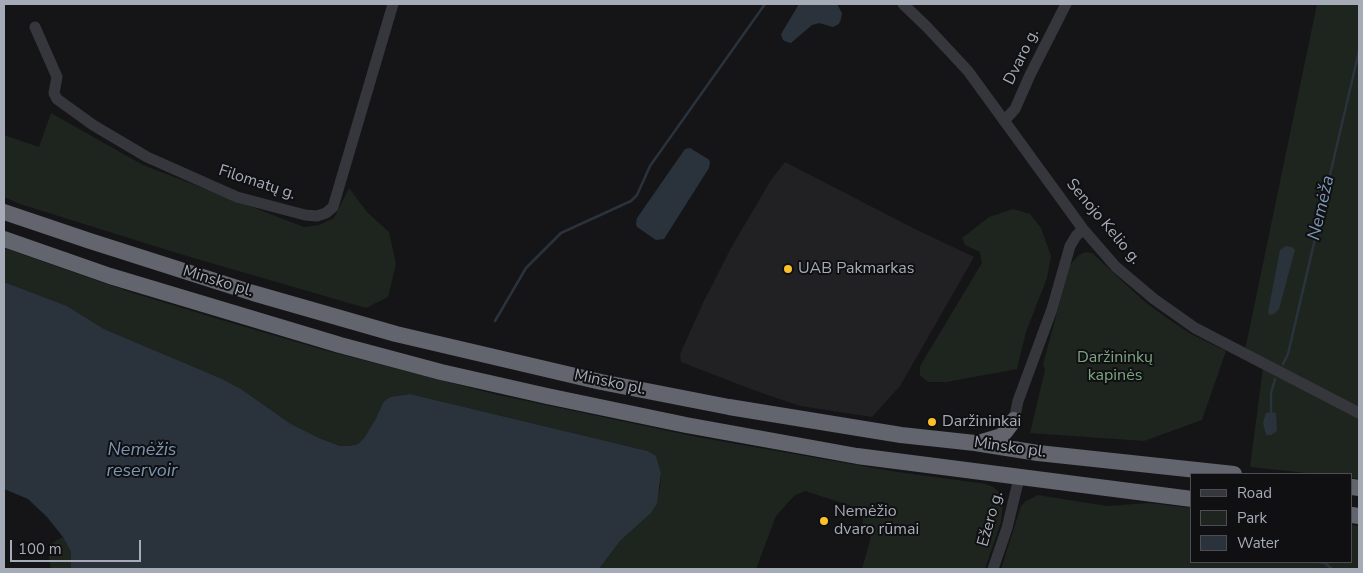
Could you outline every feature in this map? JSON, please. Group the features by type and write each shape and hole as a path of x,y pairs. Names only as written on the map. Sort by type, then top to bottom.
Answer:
{"highway":[{"name":"Minsko pl.","path":"4,212 253,293 396,334 601,382 720,405 900,435 975,443 1038,453 1225,473"},
{"name":"Minsko pl.","path":"4,239 110,276 211,308 349,348 509,387 714,431 857,456 1190,499"},
{"path":"975,443 1002,436 1014,420"},
{"path":"1014,420 1017,433 1022,440 1038,453"}],"street":[{"name":"Filomatų g.","path":"35,27 57,77 54,93 57,99 93,124 148,157 237,196 304,215 316,216 326,213 333,207 393,4"},
{"name":"Senojo Kelio g.","path":"903,4 928,27 968,72 1083,229 1116,267 1154,299 1195,328 1359,413"},
{"name":"Dvaro g.","path":"1004,121 1015,109 1066,4"},
{"path":"1014,420 1018,401 1052,309 1070,246 1083,229"},
{"name":"Ežero g.","path":"993,569 1007,528 1020,478"}],"shaded area":[{"name":"UAB Pakmarkas","path":"785,162 974,257 900,386 872,417 800,406 681,362 680,354 731,248 771,180"}],"green space":[{"path":"1317,4 1359,4 1359,479 1353,478 1353,473 1307,473 1250,467 1264,360 1245,350"},
{"path":"51,113 143,165 304,227 319,225 334,218 349,188 367,212 389,232 396,264 388,297 366,308 180,254 20,204 4,197 4,135 39,147"},
{"path":"1013,209 1030,214 1041,228 1051,256 1047,278 1026,332 1017,369 947,382 928,382 920,375 920,366 982,263 980,252 965,245 962,238 989,217"},
{"path":"4,248 130,292 225,321 324,350 494,394 697,437 891,471 986,484 999,492 1003,501 1001,522 985,569 862,569 871,537 863,524 863,513 858,508 805,491 794,496 776,516 756,569 599,569 620,541 651,513 660,488 661,473 656,457 648,451 410,394 390,397 384,401 364,438 358,444 340,446 291,424 241,389 220,378 104,329 67,306 4,282"},
{"name":"Daržininkų kapinės","path":"1086,252 1092,253 1145,302 1167,318 1191,334 1226,351 1202,420 1144,441 1030,433 1045,370 1043,364 1070,265 1079,255"},
{"path":"1038,495 1107,506 1148,503 1190,508 1190,563 1353,563 1353,525 1359,526 1359,569 1001,569 1021,506"},
{"path":"63,537 71,552 71,569 51,569 48,553 51,545"}],"water":[{"path":"799,4 837,4 842,13 839,24 833,27 819,23 812,25 791,43 783,40 781,34"},
{"path":"690,148 708,159 710,162 709,168 664,239 656,240 637,227 637,218 685,149"},
{"path":"1286,246 1292,247 1295,250 1279,309 1274,314 1269,315 1280,250"},
{"name":"Nemėžis reservoir","path":"4,282 67,306 104,329 220,378 241,389 291,424 340,446 358,444 364,438 384,401 390,397 410,394 648,451 656,456 661,473 657,503 651,513 620,541 599,569 71,569 71,552 63,537 47,517 28,499 4,489"},
{"path":"1266,413 1276,413 1277,431 1271,435 1266,435 1263,423"}],"waterway":[{"path":"495,321 526,268 561,233 631,201 637,195 650,166 765,4"},
{"name":"Nemėža","path":"1283,364 1288,354 1359,51"},
{"name":"Nemėža","path":"1271,414 1271,393 1275,379"},
{"name":"Nemėža","path":"1325,563 1332,569"}],"place":[{"name":"UAB Pakmarkas","path":"788,269"},
{"name":"Daržininkai","path":"932,422"},
{"name":"Nemėžio dvaro rūmai","path":"824,521"}]}
